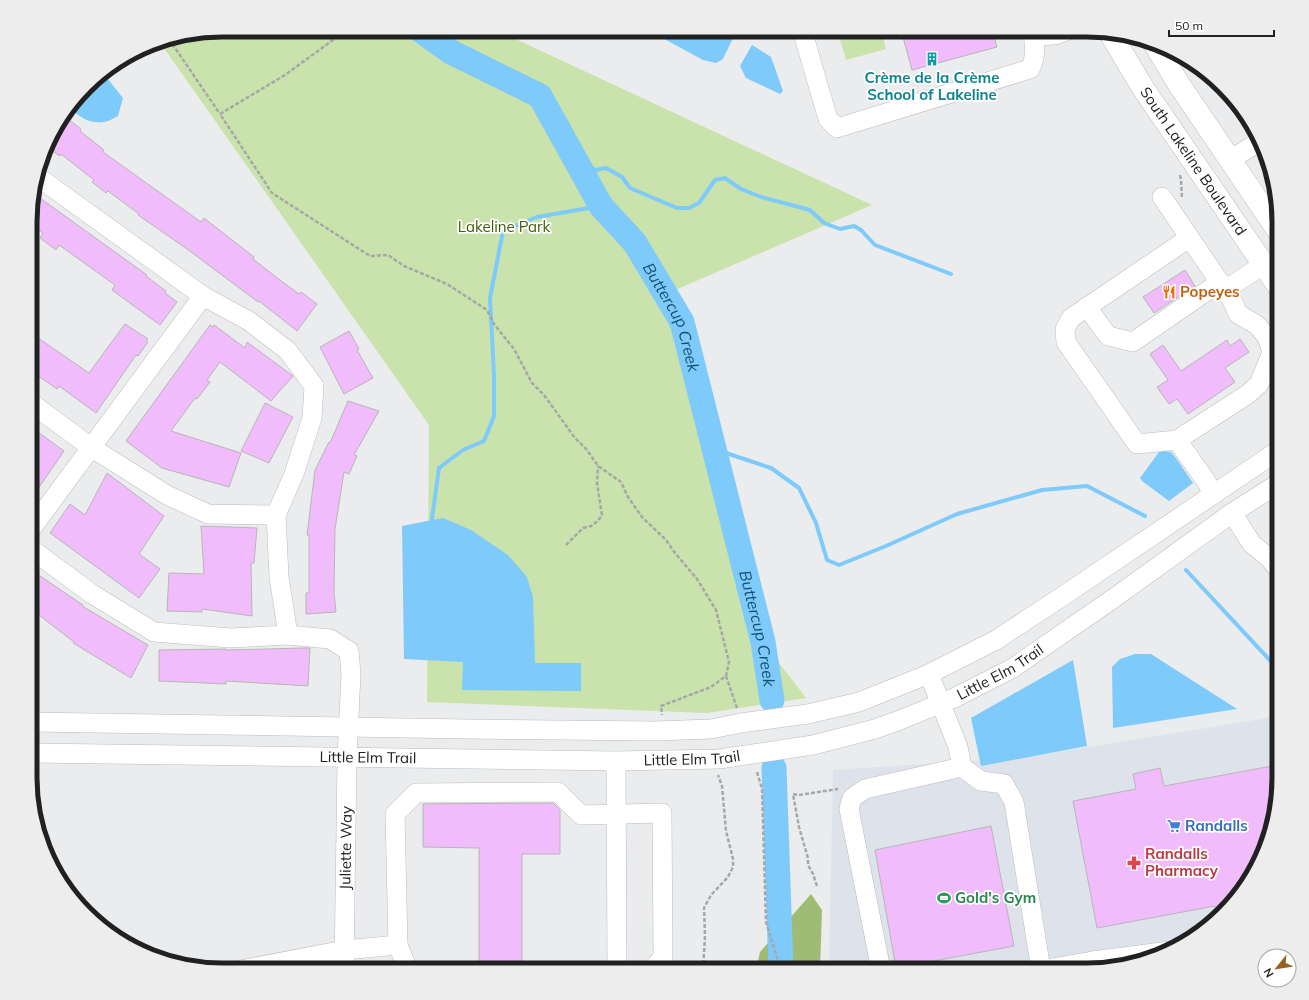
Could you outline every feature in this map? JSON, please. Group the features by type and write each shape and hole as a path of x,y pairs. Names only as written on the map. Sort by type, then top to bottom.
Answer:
{"main road":[{"name":"South Lakeline Boulevard","path":"1113,39 1143,88 1272,277"},
{"name":"South Lakeline Boulevard","path":"1159,52 1178,83 1272,222"}],"street":[{"path":"804,37 828,119 836,128 1030,69 1034,62 1032,37"},
{"path":"1230,160 1255,144"},
{"path":"37,553 92,594 154,632 231,638 288,635 279,577 276,515 294,474 312,418 314,386 288,352 249,321 203,296 42,180"},
{"path":"1162,197 1223,286 1233,302 1238,314 1257,325 1267,337 1272,352 1258,384 1248,394 1177,440 1137,444 1066,342 1065,329 1071,318 1189,238"},
{"path":"1087,307 1108,336 1133,342 1223,286 1264,265"},
{"path":"37,521 203,296"},
{"path":"37,407 92,448 167,495 208,514 276,515"},
{"path":"1177,440 1206,481 1213,494"},
{"name":"Little Elm Trail","path":"37,722 655,731 711,729 741,723 808,714 859,702 929,674 996,640 1272,455"},
{"name":"Little Elm Trail","path":"37,753 616,761 719,759 813,745 875,729 940,704 1013,668 1114,598 1232,513 1272,487"},
{"path":"1232,513 1252,544 1272,558"},
{"name":"Juliette Way","path":"288,635 330,639 349,651 351,674 347,758 344,963"},
{"path":"929,674 958,747 962,767 981,781 1004,784 1014,802 1041,963"},
{"path":"616,761 616,963"},
{"path":"880,963 849,809 852,798 865,789 962,767"},
{"path":"405,963 398,945 395,814 416,793 558,792 582,815 662,813 664,957 658,963"},
{"path":"276,963 344,950 398,945"}],"path":[{"path":"220,114 285,75 335,37"},
{"path":"173,43 272,193 370,256 388,255 404,266 447,284 487,310 494,324 514,349 532,382 544,395 575,438 587,450 598,466 621,482 628,497 642,517 666,540 675,554 697,579 716,610 729,662 726,676 737,709"},
{"path":"566,545 583,528 591,526 598,521 602,515 597,483 598,466"},
{"path":"662,715 661,706 711,687 726,676"},
{"path":"703,963 705,936 704,908 711,895 728,877 733,867 726,831 722,786 717,771"},
{"path":"757,772 762,789 766,922 779,963"},
{"path":"817,886 808,865 808,858 799,827 793,794 799,795 840,789 852,798"}],"shaded area":[{"path":"1272,717 1272,790 1266,826 1253,860 1241,881 1218,909 1190,932 1158,949 1135,957 1099,963 829,963 833,770 1028,757"}],"green space":[{"name":"Lakeline Park","path":"210,37 511,37 872,205 666,294 763,642 806,698 707,713 427,702 429,425 163,47 174,43"},
{"path":"839,37 883,37 886,49 846,60"},
{"path":"811,894 822,910 820,963 758,963 760,952"}],"water":[{"path":"661,37 733,37 723,59 716,63 703,60"},
{"path":"752,45 771,57 783,91 780,94 746,78 740,66"},
{"path":"106,77 123,98 118,116 111,120 105,122 94,122 89,121 74,111 75,109 91,91"},
{"path":"1159,452 1171,452 1193,483 1169,501 1140,478"},
{"path":"443,518 471,530 508,555 527,577 533,597 535,663 581,663 581,691 462,690 463,662 404,659 402,526"},
{"path":"1135,654 1151,654 1237,709 1113,728 1112,667 1120,659"},
{"path":"1073,660 1087,746 981,766 971,718"}],"building":[{"name":"Crème de la Crème School of Lakeline","path":"903,37 994,37 997,47 912,70"},
{"path":"68,119 104,150 103,152 201,222 204,218 254,257 253,259 276,277 299,294 301,292 317,304 297,331 259,301 258,302 187,249 138,215 139,214 108,191 106,193 92,182 94,180 61,154 60,156 51,150"},
{"path":"39,197 147,275 146,276 166,291 165,293 177,302 160,325 112,290 115,285 59,245 56,250 40,238 43,233 37,229 37,210"},
{"name":"Popeyes","path":"1185,270 1195,286 1154,313 1143,297"},
{"path":"125,324 148,339 146,341 148,342 138,356 136,355 96,413 59,386 57,389 37,375 37,337 89,373"},
{"path":"210,325 213,327 214,325 245,348 247,342 293,376 271,401 220,362 207,380 210,382 197,399 195,398 171,431 241,453 229,487 162,468 126,441"},
{"path":"349,331 359,349 357,350 373,378 344,394 320,347"},
{"path":"1240,339 1249,352 1225,368 1235,382 1188,414 1177,399 1169,404 1157,387 1168,380 1150,354 1163,345 1181,371 1227,340 1230,346"},
{"path":"348,401 379,411 354,455 357,456 349,474 344,472 335,529 334,593 336,612 306,614 306,593 309,593 309,535 307,535 315,470 329,442 330,443"},
{"path":"265,403 293,417 269,463 241,451"},
{"path":"37,431 64,451 37,490"},
{"path":"107,473 164,516 139,554 160,569 139,598 50,533 70,504 85,515"},
{"path":"201,526 257,528 254,563 251,563 252,616 202,609 202,612 167,611 169,573 204,574"},
{"path":"37,574 83,605 82,606 148,645 131,678 73,643 74,642 37,614"},
{"path":"310,648 308,686 226,681 226,684 159,681 159,650"},
{"name":"Randalls","path":"1272,766 1272,790 1266,826 1253,860 1234,891 1216,911 1215,906 1097,928 1073,801 1136,789 1133,774 1160,768 1164,786"},
{"path":"553,803 560,810 560,854 522,854 522,963 479,963 479,848 423,847 423,804"},
{"name":"Gold's Gym","path":"991,826 1014,946 923,963 895,963 875,850"}],"waterway":[{"name":"Buttercup Creek","path":"430,37 451,52 540,96 601,206 635,243 682,322 763,642 772,700"},
{"path":"574,157 595,170 606,168 622,177 630,188 677,208 689,208 699,203 715,180 725,178 741,189 761,197 810,210 824,223 840,229 854,226 861,230 875,245 951,274"},
{"path":"431,526 439,468 463,450 484,441 494,416 494,375 490,298 503,231 537,217 601,206"},
{"path":"714,449 771,468 799,488 816,523 827,560 839,565 886,546 957,514 1042,490 1087,486 1145,516"},
{"path":"1186,570 1272,662"},
{"name":"Buttercup Creek","path":"774,768 781,963"}],"place":[{"name":"Crème de la Crème School of Lakeline","path":"932,59"},
{"name":"Popeyes","path":"1169,292"},
{"name":"Randalls","path":"1174,826"},
{"name":"Randalls Pharmacy","path":"1134,863"},
{"name":"Gold's Gym","path":"944,898"}]}
